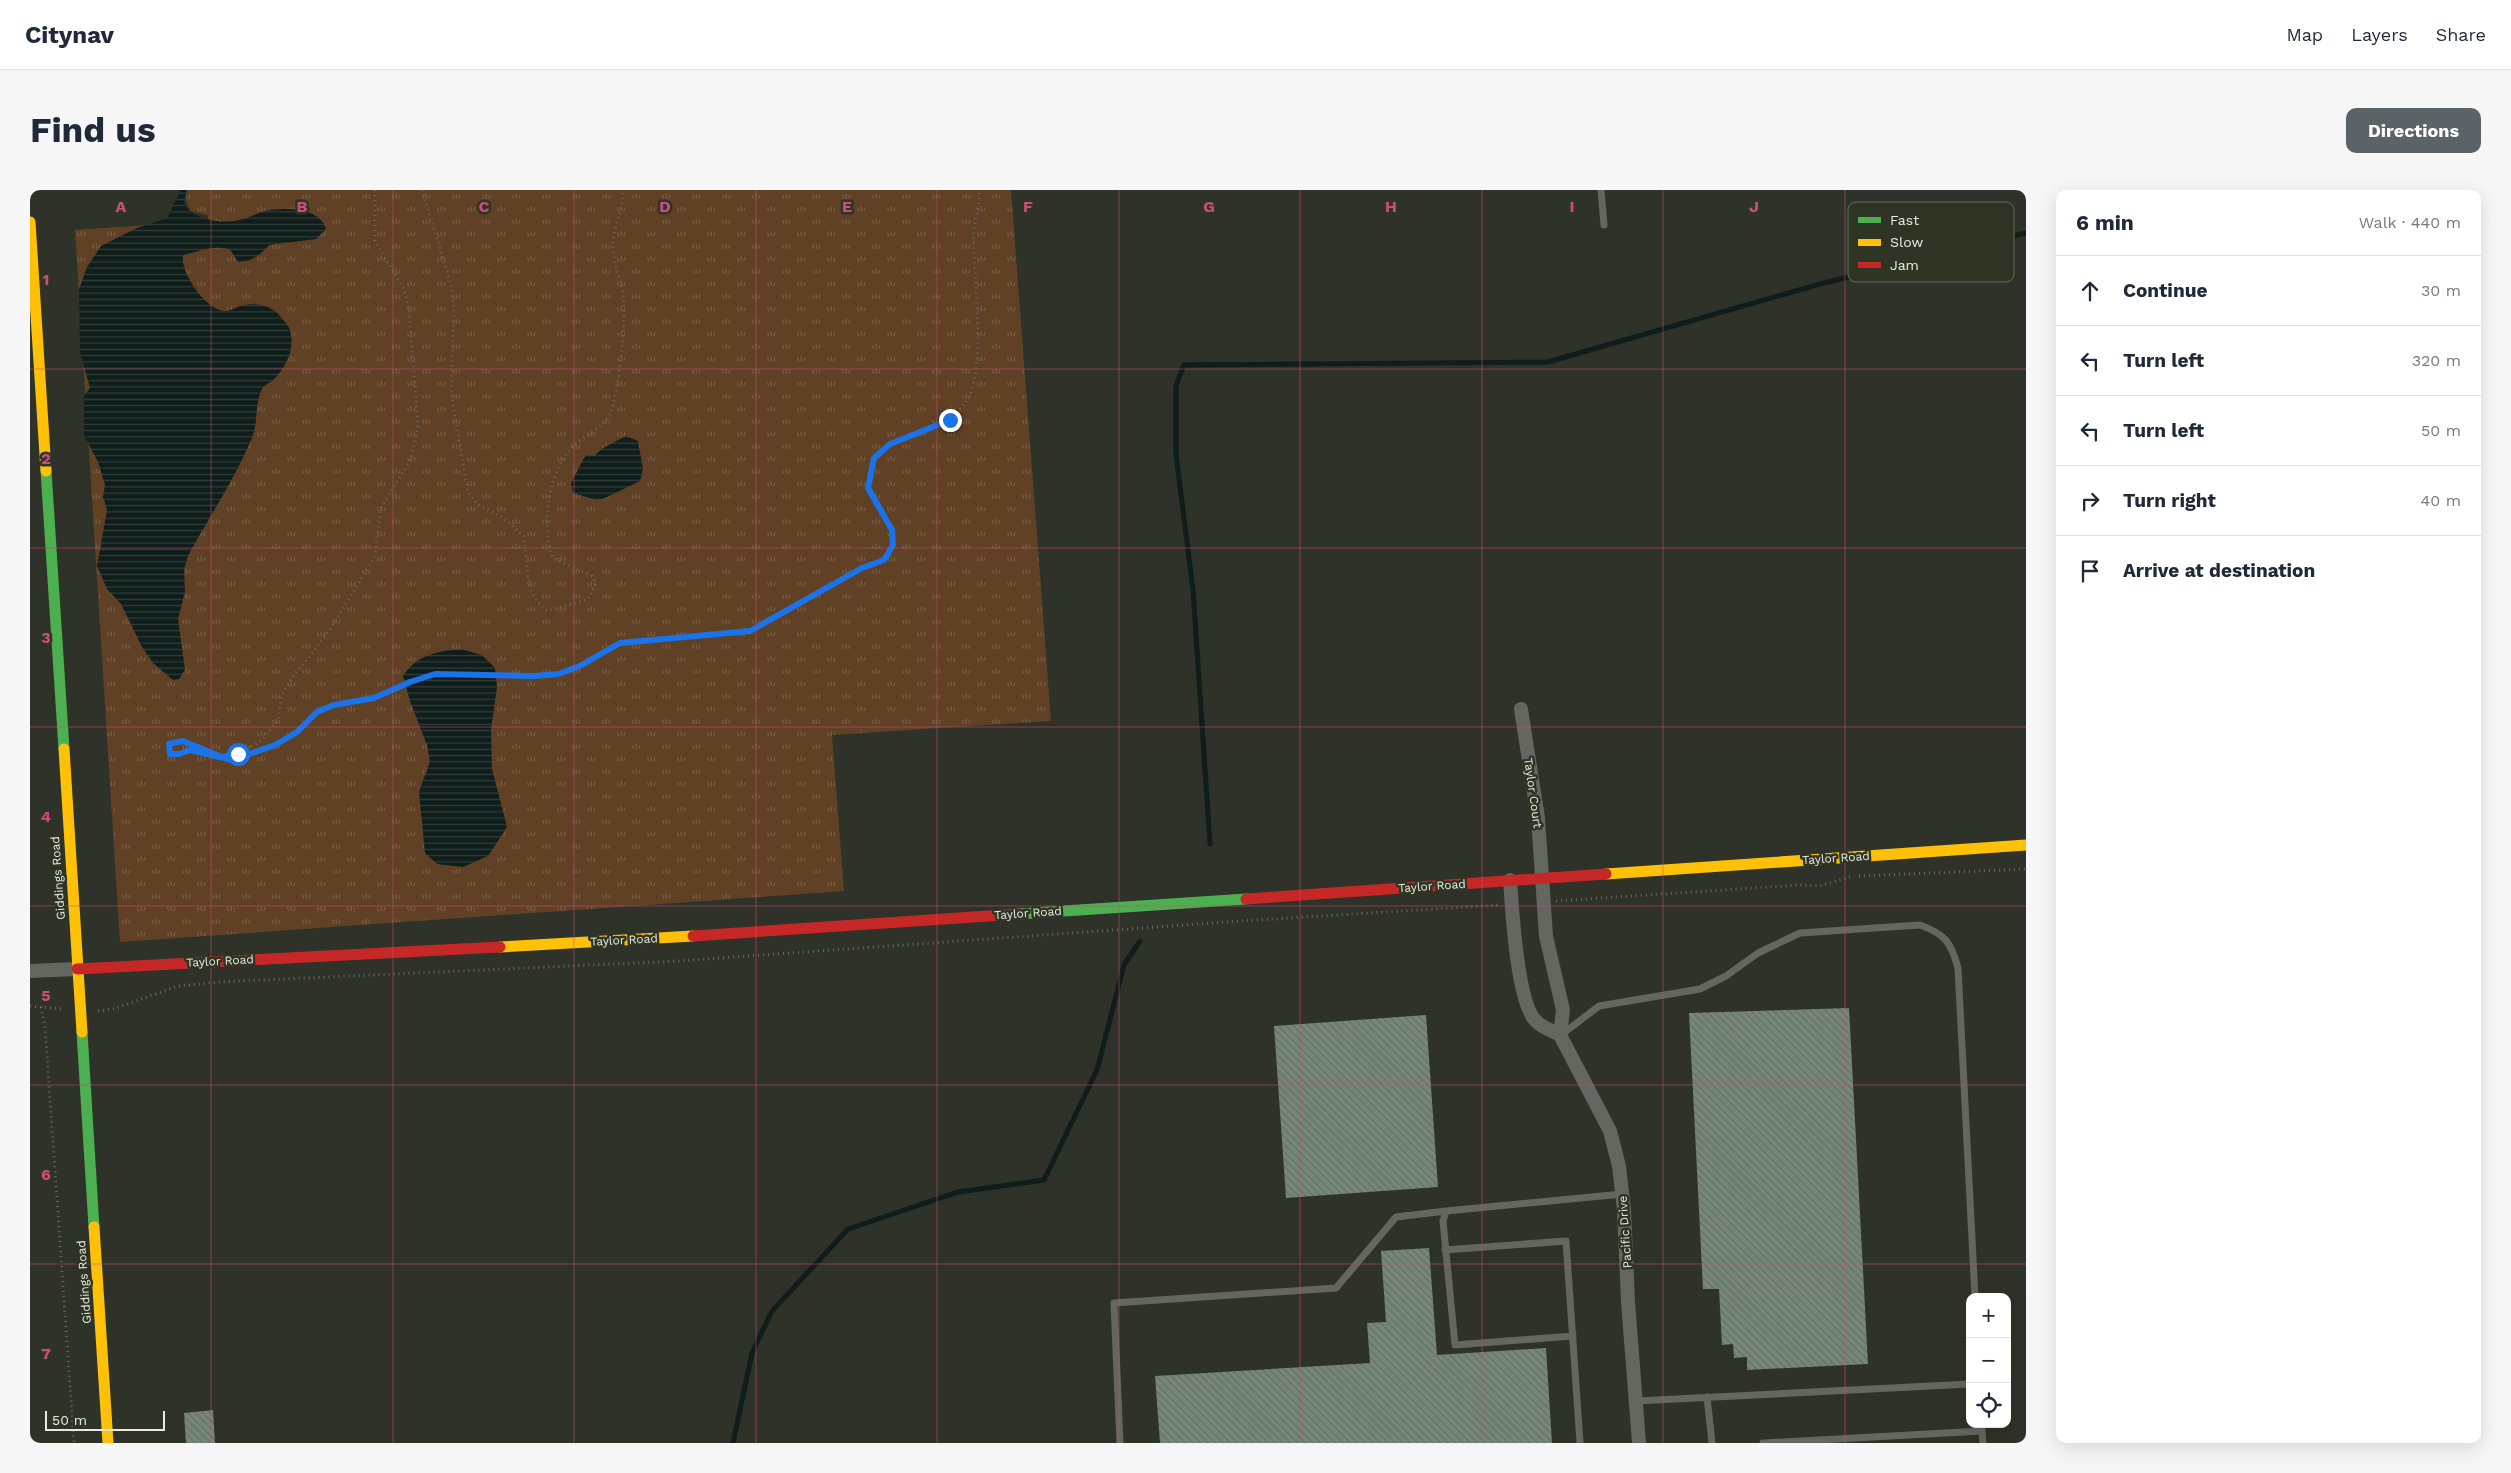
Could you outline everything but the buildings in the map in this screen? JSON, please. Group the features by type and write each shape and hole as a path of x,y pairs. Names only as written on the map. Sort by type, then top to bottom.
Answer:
{"street":[{"name":"Giddings Road","path":"30,222 108,1443"},
{"name":"Taylor Court","path":"1522,708 1538,818 1541,878"},
{"name":"Taylor Road","path":"30,971 710,935 2026,845"},
{"path":"1510,880 1518,964 1527,1003 1535,1022 1560,1035 1563,1010 1546,936 1541,878"},
{"name":"Pacific Drive","path":"1560,1035 1610,1131 1619,1166 1639,1443"}],"lane":[{"path":"1601,190 1604,225"},
{"path":"1560,1035 1599,1006 1700,989 1726,976 1758,953 1800,933 1920,925 1938,931 1952,948 1958,968 1975,1293"},
{"path":"1120,1443 1114,1303 1336,1288 1396,1217 1622,1194"},
{"path":"1446,1211 1443,1222 1455,1345 1573,1336"},
{"path":"1446,1250 1566,1242 1580,1443"},
{"path":"1636,1401 1966,1384"},
{"path":"1707,1397 1712,1443"},
{"path":"1763,1443 1982,1428 1983,1443"}],"path":[{"path":"375,190 375,241 404,289 409,309 418,426 411,459 381,506 375,556 331,628 292,677 282,695 278,720 261,741 238,754 222,757 183,741 169,744 170,754 179,754 190,750 232,760 275,745 297,732 317,712 334,705 374,698 410,682 435,674 558,674 580,666 620,643 750,631 862,568 884,560 893,545 892,530 868,488 874,458 890,444 950,420 965,404 976,384 974,228 979,190"},
{"path":"422,190 452,288 454,316 451,393 468,492 478,505 502,517 524,536 527,572 531,591 538,605 547,611 588,599 596,584 592,576 553,558 547,542 545,527 559,463 572,446 597,428 610,414 617,385 624,302 612,244 623,190"},
{"path":"1566,900 1799,885 1820,886 1851,876 2026,869"},
{"path":"102,1011 178,986 219,982 678,961 1240,921 1496,905"},
{"path":"30,1006 49,1008"},
{"path":"40,1007 45,1026 74,1443"}],"green space":[{"path":"187,190 1011,190 1051,721 832,735 844,891 120,942 75,230 208,221 208,215 190,211 186,200"}],"shaded area":[{"path":"181,190 187,190 184,200 186,207 196,215 206,219 228,222 266,211 291,209 317,216 326,229 316,239 269,245 255,257 243,262 238,262 230,249 223,248 206,249 183,255 183,263 190,281 211,305 219,310 226,311 246,305 268,307 277,313 287,325 292,341 290,354 285,366 261,391 255,430 246,451 188,556 184,570 185,592 178,619 185,670 179,679 173,680 153,663 142,647 121,604 107,589 97,566 107,510 103,497 105,485 98,462 84,435 84,396 90,388 80,352 79,289 87,267 101,246 137,228 167,218"},
{"path":"626,436 638,441 643,469 640,481 597,500 573,493 571,483 584,458 587,455 594,456 603,448"},
{"path":"461,649 482,655 495,668 497,687 491,730 492,769 507,827 488,856 463,867 437,864 425,853 419,792 430,761 427,745 410,701 403,676 415,663 428,655"}],"waterway":[{"path":"2014,236 2026,233"},
{"path":"1210,844 1193,590 1176,454 1176,386 1184,365 1548,362 1848,277"},
{"path":"733,1443 752,1353 772,1311 848,1229 958,1192 1044,1180 1097,1070 1124,965 1140,941"}],"traffic: fast":[{"path":"46,471 64,749"},
{"path":"1019,914 1246,899"},
{"path":"82,1032 94,1227"}],"traffic: slow":[{"path":"30,222 46,471"},
{"path":"64,749 82,1032"},
{"path":"1606,874 2026,845"},
{"path":"500,947 693,936"},
{"path":"94,1227 108,1443"}],"traffic: jam":[{"path":"1246,899 1606,874"},
{"path":"693,936 1019,914"},
{"path":"77,969 500,947"}],"route":[{"path":"238,754 222,757 183,741 169,744 170,754 179,754 190,750 206,756 232,760 252,751 275,745 297,732 317,712 334,705 374,698 410,682 435,674 534,676 558,674 580,666 620,643 750,631 862,568 884,560 893,545 892,530 868,488 874,458 890,444 950,420"}]}
